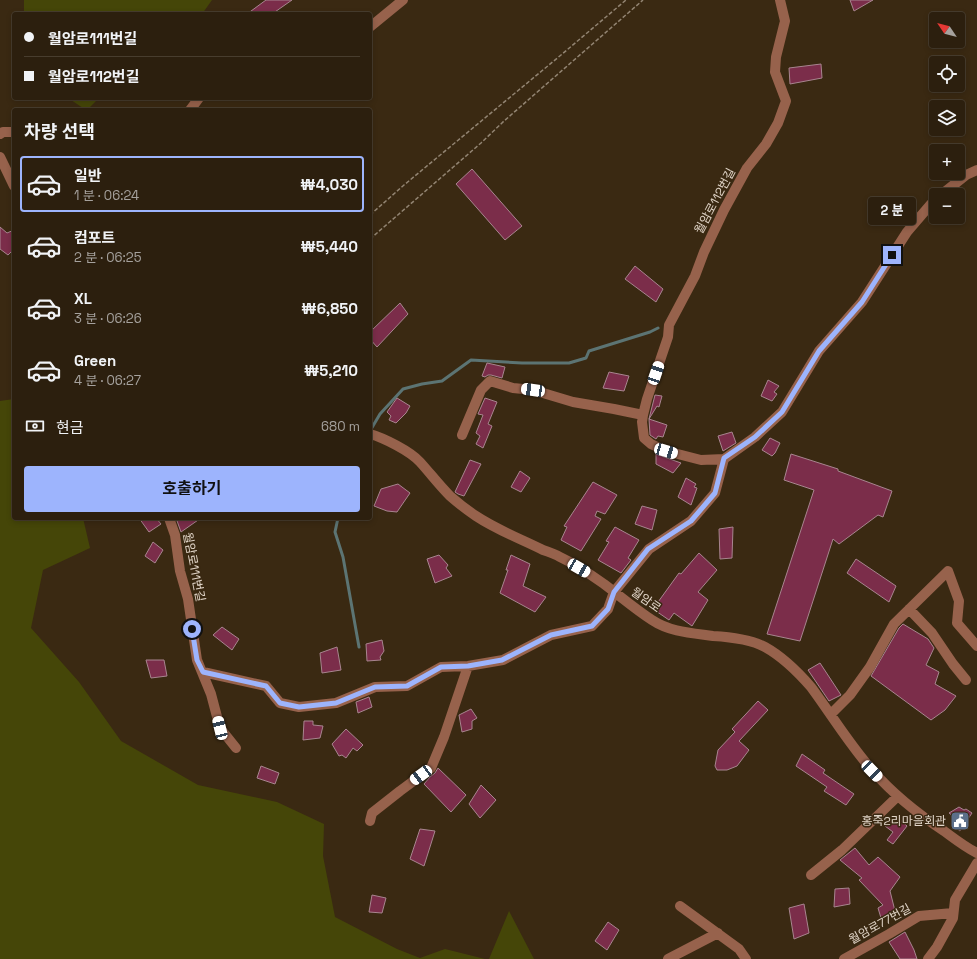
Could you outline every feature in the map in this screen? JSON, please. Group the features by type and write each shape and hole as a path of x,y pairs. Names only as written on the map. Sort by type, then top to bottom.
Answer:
{"street":[{"path":"372,25 403,0"},
{"name":"월암로112번길","path":"780,0 785,21 776,57 775,72 786,101 778,123 766,144 747,168 724,210 704,252 695,276 669,325 668,337 647,399 643,416 642,422 644,438 651,444 666,451 701,460 724,458 755,437 782,412 819,351 862,302 907,232 929,205"},
{"path":"0,134 3,132 12,132"},
{"path":"0,157 12,182"},
{"path":"950,188 966,175 977,170"},
{"path":"462,435 480,390 490,381 513,388 533,390 572,402 614,409 643,416"},
{"name":"월암로","path":"372,435 379,436 404,450 419,461 457,503 476,516 502,531 560,557 588,573 652,620 663,626 676,631 748,641 765,647 789,664 811,687 863,759 883,782 930,822 977,853"},
{"path":"203,672 266,686 280,703 299,707 336,703 375,687 407,686 441,667 468,666 502,660 551,635 592,626 608,609 614,592 648,549 691,521 715,493 724,458"},
{"name":"월암로111번길","path":"170,520 175,535 180,572 188,599 197,660 211,694 220,728 236,748"},
{"path":"831,714 850,695 870,667 894,624 948,572 959,601 957,623 977,646"},
{"path":"909,609 932,633 966,680"},
{"path":"370,821 372,813 400,790 431,768 444,737 468,666"},
{"path":"811,875 842,850 898,796"},
{"path":"928,959 937,947 953,918 955,900 977,862"},
{"path":"680,906 739,949 746,959"},
{"name":"월암로77번길","path":"844,959 919,916 953,913"},
{"path":"668,959 718,933"}],"path":[{"path":"372,212 626,0"},
{"path":"372,237 643,0"}],"shaded area":[{"path":"24,0 212,0 203,12 24,12"},
{"path":"71,100 97,100 89,108 83,108"},
{"path":"12,399 12,520 83,520 90,548 43,570 31,628 79,682 121,741 198,785 277,802 324,824 323,856 335,917 397,949 420,958 445,949 485,959 0,959 0,401"},
{"path":"509,911 534,959 489,959"}],"building":[{"path":"266,0 292,0 275,12 250,12"},
{"path":"850,0 873,0 854,11"},
{"path":"821,64 822,78 790,84 789,68"},
{"path":"472,169 522,226 505,240 456,184"},
{"path":"0,227 7,233 12,231 12,251 8,255 0,249"},
{"path":"635,266 663,289 656,302 625,279"},
{"path":"400,303 408,314 377,347 372,341 372,330"},
{"path":"487,363 505,367 502,378 491,375 485,377 482,376"},
{"path":"609,372 629,376 624,391 603,388"},
{"path":"768,380 779,386 774,392 777,394 772,401 761,396"},
{"path":"655,395 662,396 659,407 657,406 649,419"},
{"path":"397,398 410,406 406,413 396,423 389,420 391,416 387,412"},
{"path":"485,398 497,402 488,424 492,426 483,448 476,444 480,436 476,433 483,415 478,414"},
{"path":"649,419 667,425 663,437 658,436 656,439 650,435"},
{"path":"732,432 736,443 723,451 718,436"},
{"path":"770,438 780,443 772,456 762,450"},
{"path":"656,454 681,463 673,473 656,464"},
{"path":"791,454 838,469 838,471 892,491 883,517 878,515 839,544 833,539 800,641 767,634 814,490 784,480"},
{"path":"470,460 481,464 464,496 455,492"},
{"path":"520,471 530,478 521,492 511,487"},
{"path":"686,478 696,484 694,487 697,488 691,505 678,497"},
{"path":"593,482 617,495 605,514 597,511 595,516 601,519 581,551 561,540 567,527 564,526"},
{"path":"398,484 410,493 397,512 387,511 374,506 381,489"},
{"path":"642,506 657,510 652,530 635,524"},
{"path":"140,520 158,520 161,524 149,532"},
{"path":"177,520 198,520 181,532"},
{"path":"615,527 639,540 628,558 631,560 621,573 598,560 609,542 606,541"},
{"path":"733,527 732,558 720,559 719,529"},
{"path":"153,542 163,550 155,563 145,556"},
{"path":"699,553 717,570 698,592 708,600 692,626 674,613 669,620 653,609 679,573 681,574"},
{"path":"439,555 448,565 446,568 452,576 435,583 427,559"},
{"path":"511,555 530,564 523,586 546,597 535,612 500,593 508,570 506,570"},
{"path":"856,559 896,586 889,602 847,573"},
{"path":"903,624 928,639 934,648 926,665 939,672 935,684 956,696 945,710 931,720 871,676 899,628"},
{"path":"222,627 239,639 232,650 213,635"},
{"path":"382,640 384,651 380,657 381,660 367,661 366,644"},
{"path":"337,647 341,670 322,673 320,653"},
{"path":"146,660 164,660 167,676 151,678"},
{"path":"820,663 841,695 829,701 808,670"},
{"path":"369,697 372,707 358,713 356,702"},
{"path":"758,701 768,710 739,741 749,750 737,766 727,770 717,770 715,766 718,750 735,732 732,729"},
{"path":"471,709 477,718 472,721 472,729 462,732 459,715"},
{"path":"304,721 313,721 313,725 323,726 320,738 303,740"},
{"path":"346,729 363,745 357,751 353,748 346,758 342,755 339,756 332,744"},
{"path":"802,754 825,770 823,773 854,794 846,805 824,791 827,787 796,766"},
{"path":"261,766 279,773 275,784 257,778"},
{"path":"438,768 466,795 451,812 424,784"},
{"path":"481,785 496,800 480,818 469,804"},
{"name":"홍죽2리마을회관","path":"959,807 972,813 960,831 951,824 956,818 949,813"},
{"path":"896,816 907,826 893,844 887,840 893,832 885,826"},
{"path":"420,829 435,831 424,866 410,859"},
{"path":"855,848 869,865 878,857 900,877 890,891 895,911 881,918 878,908 883,905 859,880 862,878 840,860"},
{"path":"849,888 850,904 834,907 835,889"},
{"path":"372,895 386,898 382,913 369,912"},
{"path":"804,904 809,933 794,939 789,908"},
{"path":"608,922 619,930 607,950 595,941"},
{"path":"905,932 917,959 900,959 889,942"}],"waterway":[{"path":"372,428 380,414 403,389 442,381 471,360 522,363 569,363 586,358 589,351 650,332 658,328"},
{"path":"338,520 335,532 343,557 359,647"}],"place":[{"name":"홍죽2리마을회관","path":"960,821"}],"route":[{"path":"192,629 197,660 203,672 266,686 280,703 299,707 336,703 375,687 407,686 441,667 468,666 502,660 551,635 592,626 608,609 614,592 648,549 691,521 715,493 724,458 755,437 782,412 819,351 862,302 892,255"}]}
